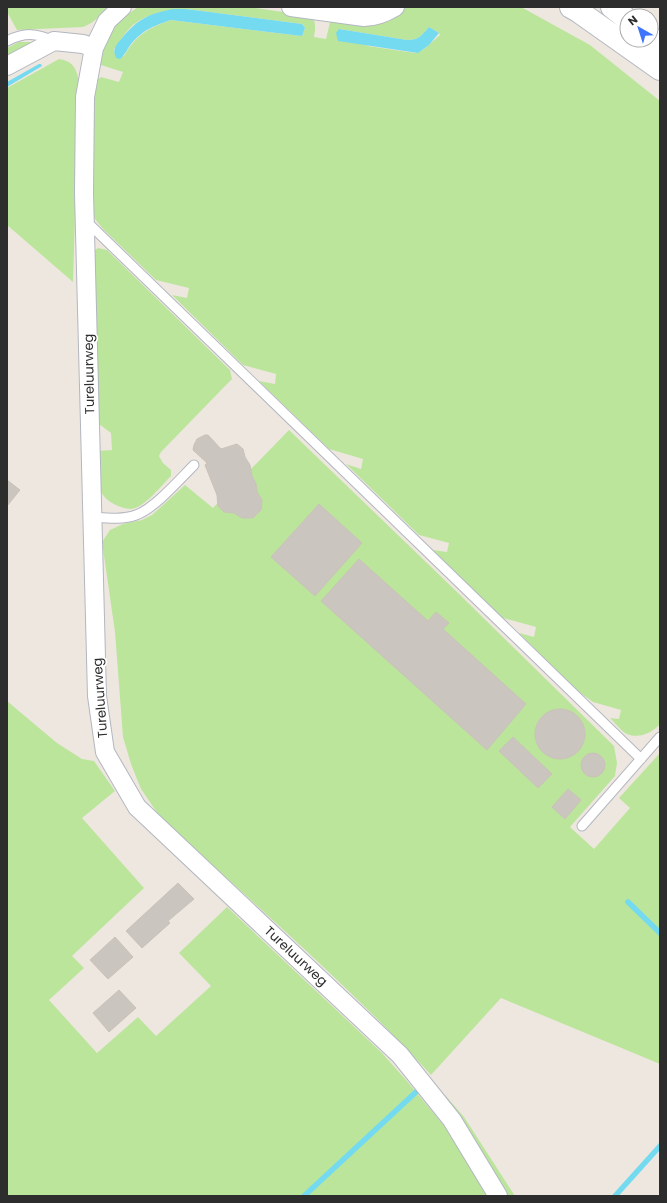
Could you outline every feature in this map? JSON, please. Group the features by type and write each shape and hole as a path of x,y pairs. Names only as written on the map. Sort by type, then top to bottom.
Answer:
{"main road":[{"path":"571,7 660,69"}],"street":[{"name":"Tureluurweg","path":"122,7 107,22 94,48 85,97 85,220 98,696 105,752 137,807 400,1055 452,1120 498,1196"},
{"path":"291,7 374,17 395,7"},
{"path":"7,66 54,41 83,44 94,48"}],"lane":[{"path":"7,42 18,35 40,35 54,41"},
{"path":"85,220 641,759"},
{"path":"93,517 113,518 136,515 152,506 194,465"},
{"path":"582,826 660,737"}],"green space":[{"path":"7,7 108,7 94,21 83,27 17,30 7,12"},
{"path":"138,7 249,7 311,16 315,24 314,37 326,39 330,22 333,20 403,9 405,7 521,7 590,45 660,101 660,724 653,730 636,736 627,734 610,718 619,719 621,710 593,702 575,689 519,633 534,637 536,627 503,618 433,550 447,552 449,543 419,535 346,464 361,469 363,459 329,449 259,381 275,384 276,374 243,365 172,295 187,298 189,288 156,280 103,229 95,219 91,209 94,82 101,77 119,82 123,72 101,65 98,62 102,46 117,22","holes":["186,9 302,24 305,28 302,36 171,20 143,33 133,43 124,56 116,58 114,49 133,25 145,17 158,13","429,27 440,35 417,53 368,46 339,29 407,40 420,37"]},
{"path":"19,42 34,42 7,56 7,48"},
{"path":"59,59 71,63 77,72 79,81 73,282 7,225 7,88"},
{"path":"98,248 107,250 230,370 232,379 161,452 159,456 163,463 171,470 171,476 147,501 136,508 131,509 113,504 102,494 98,484 97,451 112,450 111,433 95,421 92,255"},
{"path":"289,430 614,746 617,763 615,776 570,827 594,849 630,808 619,798 660,753 660,1064 501,998 431,1075 331,974 158,814 141,789 131,764 123,737 115,632 102,542 110,530 123,524 142,520 152,515 185,485 213,508"},
{"path":"7,701 57,743 82,759 94,761 115,791 82,818 144,888 72,956 84,968 49,1000 97,1053 138,1017 156,1036 211,986 179,953 227,907 382,1053 445,1127 490,1196 7,1196"},
{"path":"445,1095 464,1117 515,1196 507,1196 484,1157 446,1103"}],"water":[{"path":"173,9 186,9 302,24 305,28 302,36 171,20 144,32 135,39 120,59 116,58 114,52 116,45 133,26 150,15"},
{"path":"429,27 439,33 429,45 418,53 338,41 336,33 339,29 411,40 420,37"},
{"path":"39,64 42,66 7,87 7,82"}],"building":[{"path":"208,435 221,449 237,444 243,449 245,457 250,465 257,492 262,500 261,510 253,518 242,518 234,513 224,512 218,506 217,495 205,465 207,463 193,450 197,439"},
{"path":"7,480 20,490 7,506"},
{"path":"319,504 362,543 315,596 271,557"},
{"path":"359,559 428,621 436,612 449,623 443,629 526,704 487,750 321,601"},
{"path":"560,709 574,713 581,720 585,734 581,748 574,755 560,759 546,755 539,748 535,734 539,720 546,713"},
{"path":"513,737 552,774 538,788 499,751"},
{"path":"593,753 598,754 604,760 604,770 598,776 593,777 588,776 582,770 581,765 582,760 588,754"},
{"path":"568,789 581,800 565,819 552,807"},
{"path":"178,883 194,899 168,921 170,923 142,948 126,931"},
{"path":"115,937 133,957 108,979 90,960"},
{"path":"119,990 136,1008 109,1032 93,1013"}],"waterway":[{"path":"628,902 660,933"},
{"path":"304,1196 416,1092"},
{"path":"615,1196 660,1146"}]}
